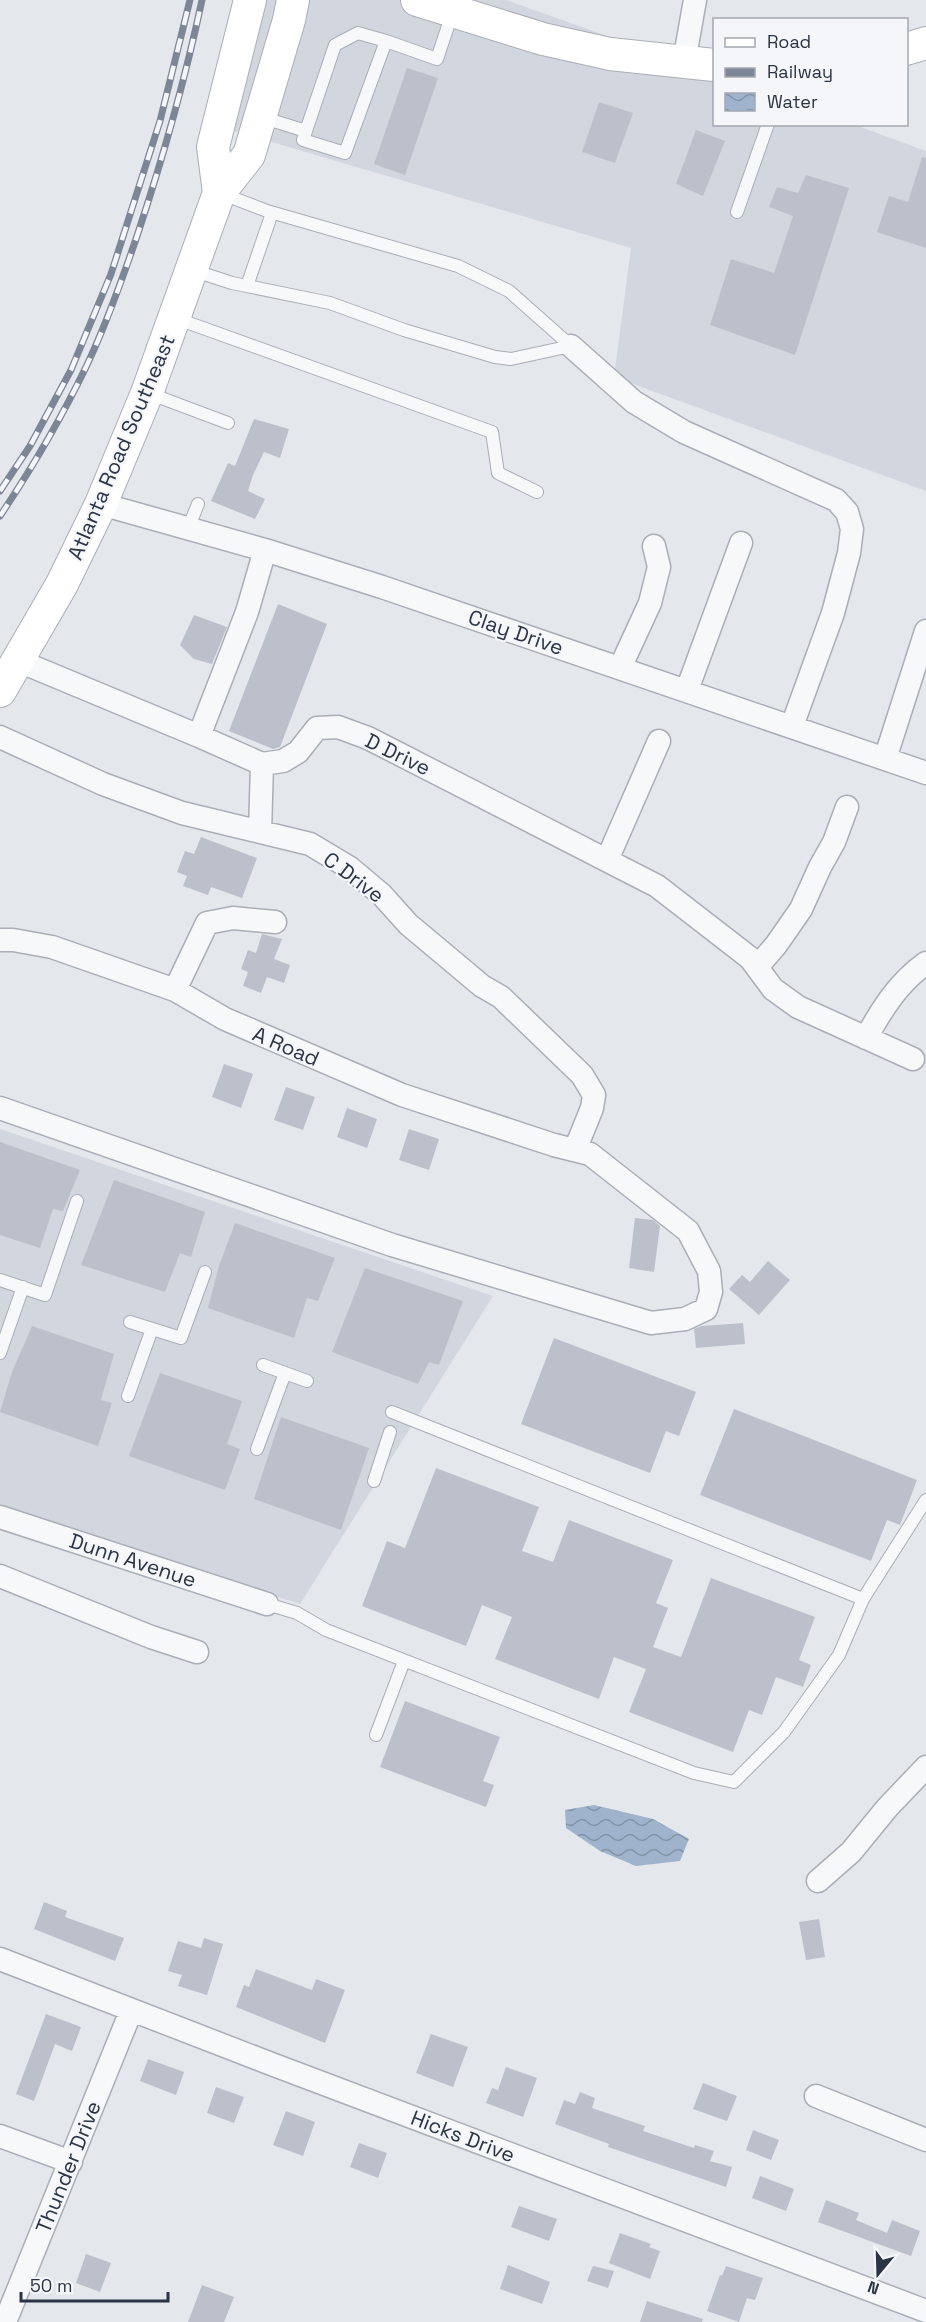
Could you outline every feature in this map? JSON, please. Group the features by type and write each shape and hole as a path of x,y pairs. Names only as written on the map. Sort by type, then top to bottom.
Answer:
{"main road":[{"name":"Atlanta Road Southeast","path":"219,193 213,147 250,0"},
{"name":"Atlanta Road Southeast","path":"0,691 62,584 101,504 147,393 219,193 249,155 293,0"},
{"path":"417,0 466,6 510,30 610,54 713,65"},
{"path":"908,48 926,43"}],"street":[{"path":"684,62 695,0"},
{"path":"571,345 634,402 684,432 836,500 847,512 852,529 849,553 833,613 792,726"},
{"name":"Clay Drive","path":"101,504 265,550 394,591 926,773"},
{"path":"687,690 741,543"},
{"path":"620,668 650,603 659,567 654,546"},
{"path":"200,736 246,612 265,550"},
{"path":"885,759 926,631"},
{"path":"19,661 262,764 260,832"},
{"name":"D Drive","path":"262,764 283,761 298,752 317,728 338,727 378,743 657,886 750,958 773,989 798,1007 913,1059"},
{"name":"C Drive","path":"0,736 103,784 182,813 310,844 350,868 382,895 408,924 482,986 501,998 582,1075 594,1095 592,1107 575,1150"},
{"path":"607,860 659,741"},
{"path":"757,967 801,909 834,842 848,807"},
{"path":"175,990 207,923 232,918 275,922"},
{"name":"A Road","path":"0,940 52,947 175,990 225,1019 402,1095 554,1145 590,1154 687,1231 709,1271 711,1292 706,1309 685,1319 651,1323 392,1245 0,1108"},
{"path":"866,1038 884,1004 926,963"},
{"name":"Dunn Avenue","path":"0,1517 267,1604"},
{"path":"0,1576 151,1637 197,1652"},
{"path":"818,1881 851,1852 887,1808 926,1767"},
{"name":"Hicks Drive","path":"0,1959 926,2311"},
{"name":"Thunder Drive","path":"5,2322 132,2011"},
{"path":"816,2096 926,2140"},
{"path":"0,2136 71,2162"}],"lane":[{"path":"386,41 345,153 303,140 335,45 358,33 386,41 437,59 466,6"},
{"path":"260,117 306,131"},
{"path":"737,212 767,126"},
{"path":"219,193 272,213 360,237 408,254 458,266 509,291 571,345"},
{"path":"247,286 272,213"},
{"path":"192,270 247,286 330,303 404,330 495,357 510,359 571,345"},
{"path":"175,318 492,432 498,473 537,492"},
{"path":"147,393 228,423"},
{"path":"188,529 198,504"},
{"path":"0,1280 45,1294 77,1200"},
{"path":"130,1322 181,1338 206,1272"},
{"path":"0,1353 23,1287"},
{"path":"128,1395 152,1329"},
{"path":"263,1365 307,1381"},
{"path":"257,1449 285,1373"},
{"path":"392,1412 863,1599"},
{"path":"374,1481 390,1431"},
{"path":"267,1604 297,1613 326,1630 694,1773 734,1782 784,1732 839,1655 863,1599 926,1500"},
{"path":"375,1735 404,1661"}],"shaded area":[{"path":"236,0 506,0 713,74 713,126 858,126 926,151 926,491 614,377 631,248 207,123"},
{"path":"0,1129 493,1296 300,1604 0,1507"}],"water":[{"path":"594,1805 653,1819 689,1839 680,1861 636,1866 600,1851 566,1828 565,1810"}],"building":[{"path":"407,68 438,78 405,175 374,164"},
{"path":"599,102 633,113 615,163 582,152"},
{"path":"696,130 725,141 703,196 676,184"},
{"path":"922,157 926,158 926,248 877,232 889,196 908,202"},
{"path":"806,175 849,188 795,355 710,325 731,259 774,273 793,216 769,207 777,187 798,193"},
{"path":"254,419 289,429 280,458 264,452 253,475 248,491 265,499 255,519 211,501 228,463 235,466"},
{"path":"278,604 327,624 280,747 273,749 229,731"},
{"path":"194,615 227,627 212,664 194,659 180,645"},
{"path":"201,837 257,858 242,898 211,887 208,895 183,886 187,876 177,872 185,851 194,854"},
{"path":"262,934 282,939 274,959 290,965 284,983 267,977 261,993 243,986 248,972 241,969 248,950 256,953"},
{"path":"224,1064 253,1074 241,1108 212,1097"},
{"path":"286,1087 315,1097 303,1130 274,1120"},
{"path":"347,1108 377,1119 367,1148 337,1137"},
{"path":"409,1129 439,1139 429,1170 399,1160"},
{"path":"0,1142 80,1170 63,1211 53,1209 40,1248 0,1235"},
{"path":"114,1180 205,1212 191,1257 180,1253 165,1292 81,1265"},
{"path":"635,1218 653,1220 660,1226 654,1272 629,1268"},
{"path":"235,1223 335,1258 318,1301 307,1298 294,1338 208,1308 219,1266"},
{"path":"768,1261 790,1280 759,1315 729,1289 742,1275 750,1282"},
{"path":"365,1268 463,1301 439,1365 429,1362 418,1384 332,1352"},
{"path":"743,1323 745,1344 696,1348 694,1329 702,1326"},
{"path":"32,1326 114,1354 101,1400 112,1403 98,1446 0,1412 12,1372"},
{"path":"554,1338 696,1392 679,1436 666,1431 650,1473 521,1424"},
{"path":"160,1373 242,1401 227,1444 240,1449 225,1490 129,1456"},
{"path":"734,1409 917,1480 900,1525 887,1520 871,1561 700,1495"},
{"path":"281,1417 369,1448 341,1530 254,1499"},
{"path":"436,1468 539,1507 522,1551 553,1562 569,1520 673,1560 656,1603 668,1608 653,1647 681,1657 711,1578 815,1617 799,1660 811,1665 803,1687 776,1677 762,1715 749,1710 733,1752 629,1712 646,1669 614,1657 599,1699 495,1659 512,1617 482,1605 466,1646 362,1606 387,1541 405,1548"},
{"path":"405,1701 500,1737 483,1781 494,1785 486,1807 380,1767"},
{"path":"44,1902 67,1911 65,1917 124,1938 115,1961 34,1929"},
{"path":"819,1919 825,1957 806,1960 799,1922"},
{"path":"204,1938 223,1944 207,1995 178,1986 182,1975 168,1971 178,1941 201,1948"},
{"path":"256,1969 312,1990 316,1979 345,1990 325,2043 236,2007 244,1985 249,1987"},
{"path":"46,2014 81,2027 72,2051 55,2044 34,2101 16,2094"},
{"path":"431,2034 468,2047 453,2087 416,2073"},
{"path":"148,2059 184,2072 176,2095 140,2081"},
{"path":"506,2067 537,2078 523,2117 486,2103 492,2088 498,2090"},
{"path":"703,2083 737,2096 727,2121 693,2109"},
{"path":"216,2087 244,2097 234,2123 207,2113"},
{"path":"580,2092 595,2098 592,2108 645,2126 643,2131 694,2148 695,2145 714,2151 710,2161 732,2167 726,2187 608,2147 609,2144 555,2124 564,2100 575,2104"},
{"path":"286,2111 315,2122 303,2156 273,2145"},
{"path":"753,2130 779,2140 771,2160 746,2150"},
{"path":"359,2143 387,2153 378,2178 350,2167"},
{"path":"760,2176 794,2189 786,2211 752,2198"},
{"path":"826,2200 859,2213 856,2220 887,2233 892,2220 920,2231 911,2256 818,2222"},
{"path":"519,2206 557,2219 549,2241 511,2227"},
{"path":"620,2233 651,2244 649,2247 660,2251 650,2279 609,2263"},
{"path":"86,2254 111,2263 100,2292 76,2283"},
{"path":"508,2265 550,2282 542,2304 500,2289"},
{"path":"593,2266 614,2271 608,2288 587,2281"},
{"path":"726,2266 763,2278 755,2300 747,2298 739,2322 707,2311 720,2275 722,2276"},
{"path":"202,2285 234,2297 224,2322 188,2322"},
{"path":"647,2301 703,2319 702,2322 640,2322"}],"railway":[{"path":"0,491 30,446 71,370 111,274 160,121 190,0"},
{"path":"0,516 67,405 86,367 120,286 165,148 202,0"}]}
